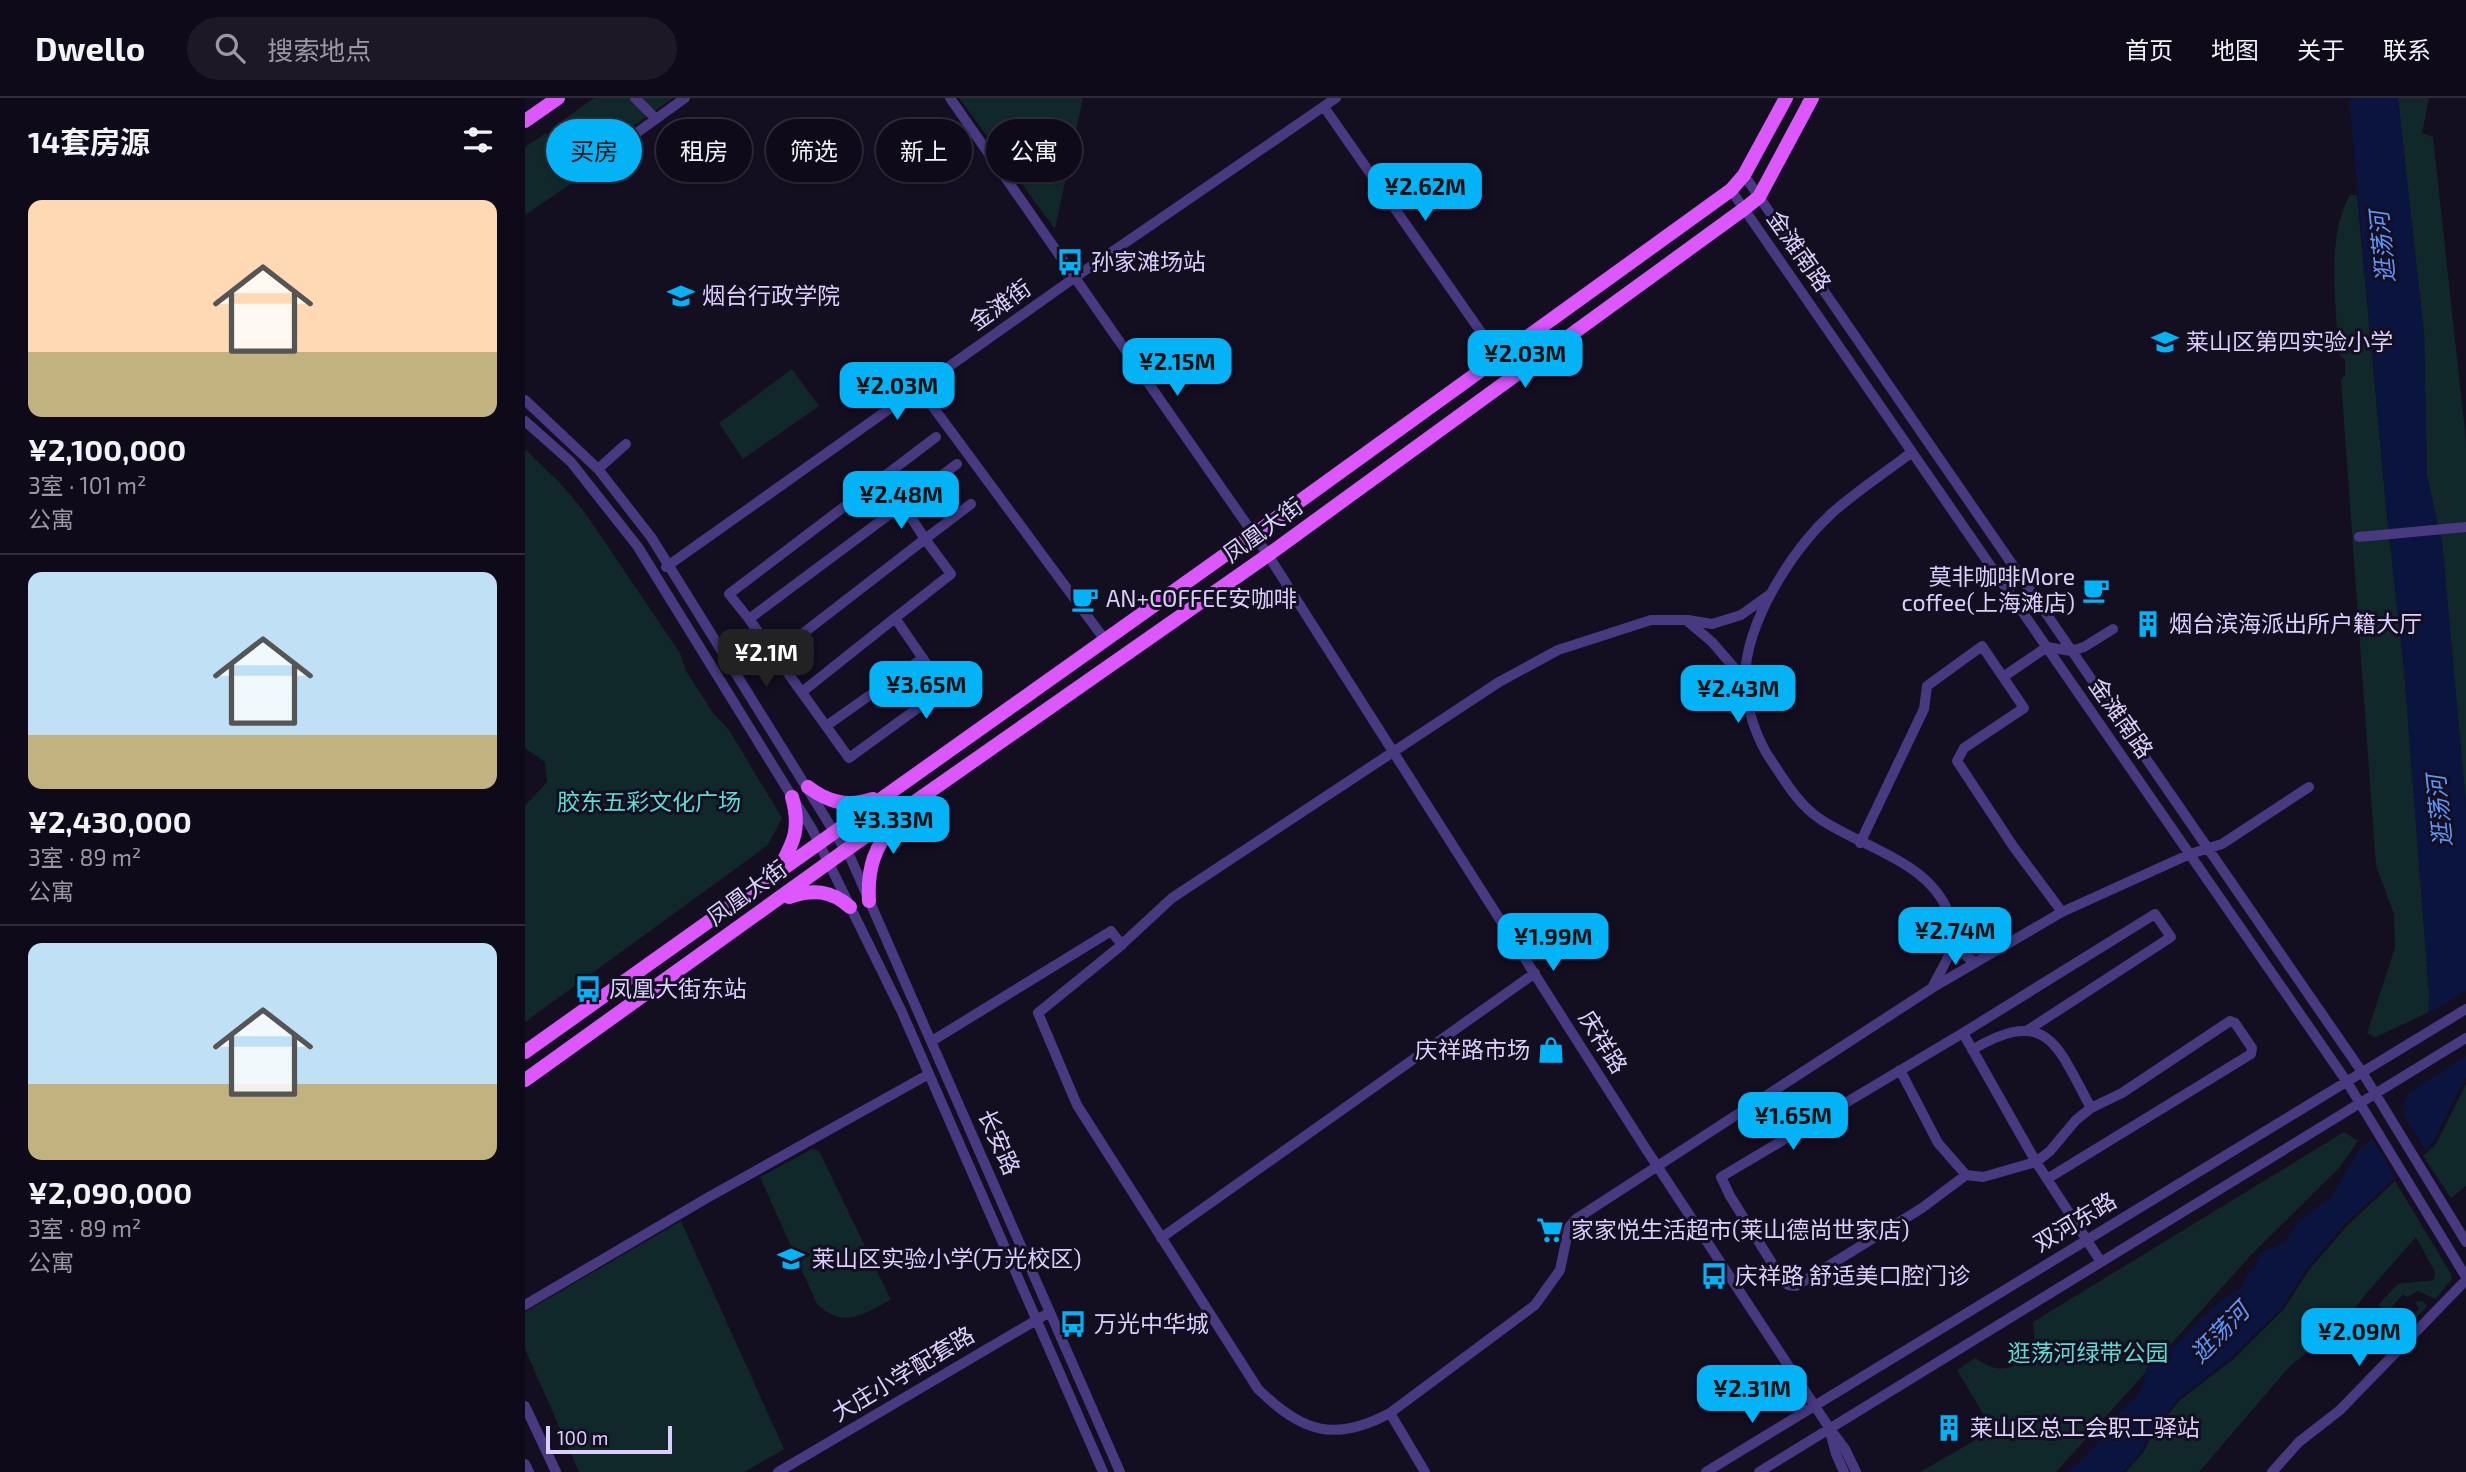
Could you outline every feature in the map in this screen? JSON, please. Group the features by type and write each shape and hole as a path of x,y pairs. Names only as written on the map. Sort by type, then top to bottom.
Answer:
{"main road":[{"path":"525,121 558,98"},
{"name":"凤凰大街","path":"525,1052 1253,535 1731,190 1744,175 1786,98"},
{"name":"凤凰大街","path":"525,1080 846,850 1268,555 1744,209 1759,197 1812,98"},
{"path":"1676,230 1661,244 1659,250 1663,258 1672,258 1692,247"},
{"path":"1373,449 1359,462 1357,474 1366,480 1388,468"},
{"path":"1136,618 1158,607 1163,606 1169,610 1166,623 1145,641"},
{"path":"808,787 833,802 852,804 888,793"},
{"path":"777,872 797,826 792,797"},
{"path":"869,901 868,880 874,854 885,834 905,809"},
{"path":"774,901 806,891 820,891 842,900 850,907"}],"street":[{"path":"635,98 656,119"},
{"path":"642,129 685,98"},
{"name":"庆祥路","path":"950,98 1268,555 1658,1167 1845,1449 1856,1472"},
{"name":"金滩街","path":"655,574 1336,98"},
{"path":"1324,107 1499,358"},
{"name":"金滩南路","path":"1744,175 2362,1072 2466,1242"},
{"name":"金滩南路","path":"1731,190 2347,1082 2466,1279"},
{"path":"1811,306 1826,296"},
{"path":"919,388 1105,640"},
{"name":"长安路","path":"525,400 598,469 669,565 846,850 1120,1472"},
{"name":"长安路","path":"525,421 583,475 638,547 818,843 901,1010 1103,1472"},
{"path":"895,618 944,689 849,758 729,594 936,437"},
{"path":"598,469 626,444"},
{"path":"1912,452 1832,514 1799,550 1772,593 1753,635 1744,679 1759,738 1790,788 1818,818 1860,843 1878,849 1923,877 1941,899 1948,913 1954,940 1964,954 1977,962"},
{"path":"749,619 957,464"},
{"path":"775,655 971,504"},
{"path":"801,692 951,574 902,505"},
{"path":"2358,537 2466,527"},
{"path":"1772,593 1741,615 1712,624 1686,620 1651,620 1558,650 1499,682 1172,898 1122,945 1038,1013 1077,1105 1258,1389 1286,1414 1312,1428 1342,1430 1371,1423 1390,1413 1535,1305 1560,1270 1569,1227 1576,1219 1932,988 2062,912 2190,854 2222,844 2309,788"},
{"path":"1686,620 1712,642 1744,679"},
{"path":"2003,677 2047,647 2071,651 2084,647 2113,629"},
{"path":"1860,843 1924,709 1927,686 1982,646 2024,708 1964,748 1957,761 2062,912"},
{"path":"826,726 923,657"},
{"path":"1966,1175 1922,1208 1796,1286 1788,1285 1781,1279 1721,1177 1963,1033 2155,914 2171,937 2028,1030"},
{"path":"932,1041 1111,931 1122,945"},
{"path":"1932,988 1954,940"},
{"path":"1161,1238 1535,973"},
{"name":"双河东路","path":"1706,1472 2466,1009"},
{"path":"1900,1070 1938,1143 1966,1175 1983,1177 2036,1162 2091,1108 2122,1093 2230,1021 2235,1023 2252,1048 2251,1054 2047,1179"},
{"path":"1972,1050 2007,1033 2028,1030 2041,1032 2059,1050 2091,1108"},
{"path":"1963,1033 2036,1162 2101,1262"},
{"name":"双河东路","path":"1759,1472 2466,1038"},
{"path":"525,1305 706,1198 929,1074"},
{"path":"2272,1472 2299,1442 2340,1410 2466,1279"},
{"name":"大庄小学配套路","path":"778,1472 1050,1312"},
{"path":"525,1406 556,1472"},
{"path":"1390,1413 1425,1472"},
{"name":"庆祥路","path":"1830,1429 1844,1472"},
{"path":"525,1464 529,1472"}],"green space":[{"path":"594,98 673,98 642,120 566,118"},
{"path":"959,98 1083,98 1079,119 986,119 986,135"},
{"path":"2398,98 2429,98 2422,133 2433,137 2466,441 2466,805 2442,543 2427,476 2424,334"},
{"path":"546,133 546,182 574,182 525,215 525,147"},
{"path":"1021,182 1065,182 1055,229"},
{"path":"2350,195 2357,195 2404,669 2429,992 2429,1012 2376,1037 2367,1033 2395,948 2394,914 2376,866 2341,380 2345,375 2345,360 2338,353 2335,251 2342,212"},
{"path":"792,369 819,406 743,459 719,423"},
{"name":"胶东五彩文化广场","path":"525,449 583,510 680,653 686,671 713,713 729,730 782,818 768,845 525,1022 525,806 547,782 545,762 525,748"},
{"path":"2466,1084 2466,1186 2451,1198 2423,1156 2436,1144"},
{"name":"逛荡河绿带公园","path":"2344,1132 2358,1141 2338,1169 2252,1254 2056,1472 1920,1472 1993,1430 1957,1370 1975,1358 1996,1368 2015,1365 2030,1352 2034,1338 2033,1322"},
{"path":"812,1149 819,1151 891,1300 853,1317 836,1316 817,1304 760,1177"},
{"path":"2395,1181 2451,1274 2452,1279 2435,1299 2418,1291 2407,1297 2403,1294 2385,1315 2386,1325 2391,1331 2397,1333 2419,1309 2415,1302 2422,1301 2427,1306 2389,1348 2368,1327 2383,1309 2378,1305 2398,1284 2434,1280 2435,1272 2416,1237 2343,1324 2290,1366 2199,1472 2126,1472 2179,1401 2235,1358 2284,1309 2309,1270 2347,1226"},
{"path":"681,1221 784,1449 744,1472 579,1472 525,1349 525,1312"}],"water":[{"name":"逛荡河","path":"2349,98 2398,98 2424,334 2427,476 2442,543 2466,805 2466,1077 2433,1142 2346,1223 2307,1268 2282,1308 2233,1356 2178,1399 2149,1435 2140,1454 2123,1472 2065,1472 2080,1462 2102,1439 2120,1412 2138,1395 2145,1380 2146,1368 2160,1361 2220,1301 2242,1287 2261,1253 2285,1242 2299,1221 2331,1197 2357,1153 2400,1110 2422,1069 2427,1047 2429,992 2404,669 2386,506"}],"pier":[{"path":"2466,991 2466,1056 2408,1093 2403,1103 2402,1099 2419,1068 2424,1047 2425,1016"},
{"path":"2403,1103 2404,1116 2426,1151 2396,1179 2371,1137"}],"place":[{"name":"孙家滩场站","path":"1070,262"},
{"name":"烟台行政学院","path":"681,296"},
{"name":"莱山区第四实验小学","path":"2165,342"},
{"name":"莫非咖啡More coffee(上海滩店)","path":"2096,590"},
{"name":"AN+COFFEE安咖啡","path":"1085,599"},
{"name":"烟台滨海派出所户籍大厅","path":"2148,624"},
{"name":"凤凰大街东站","path":"588,989"},
{"name":"庆祥路市场","path":"1551,1050"},
{"name":"家家悦生活超市(莱山德尚世家店)","path":"1550,1230"},
{"name":"莱山区实验小学(万光校区)","path":"791,1259"},
{"name":"庆祥路 舒适美口腔门诊","path":"1714,1276"},
{"name":"万光中华城","path":"1073,1324"},
{"name":"莱山区总工会职工驿站","path":"1949,1428"}]}
